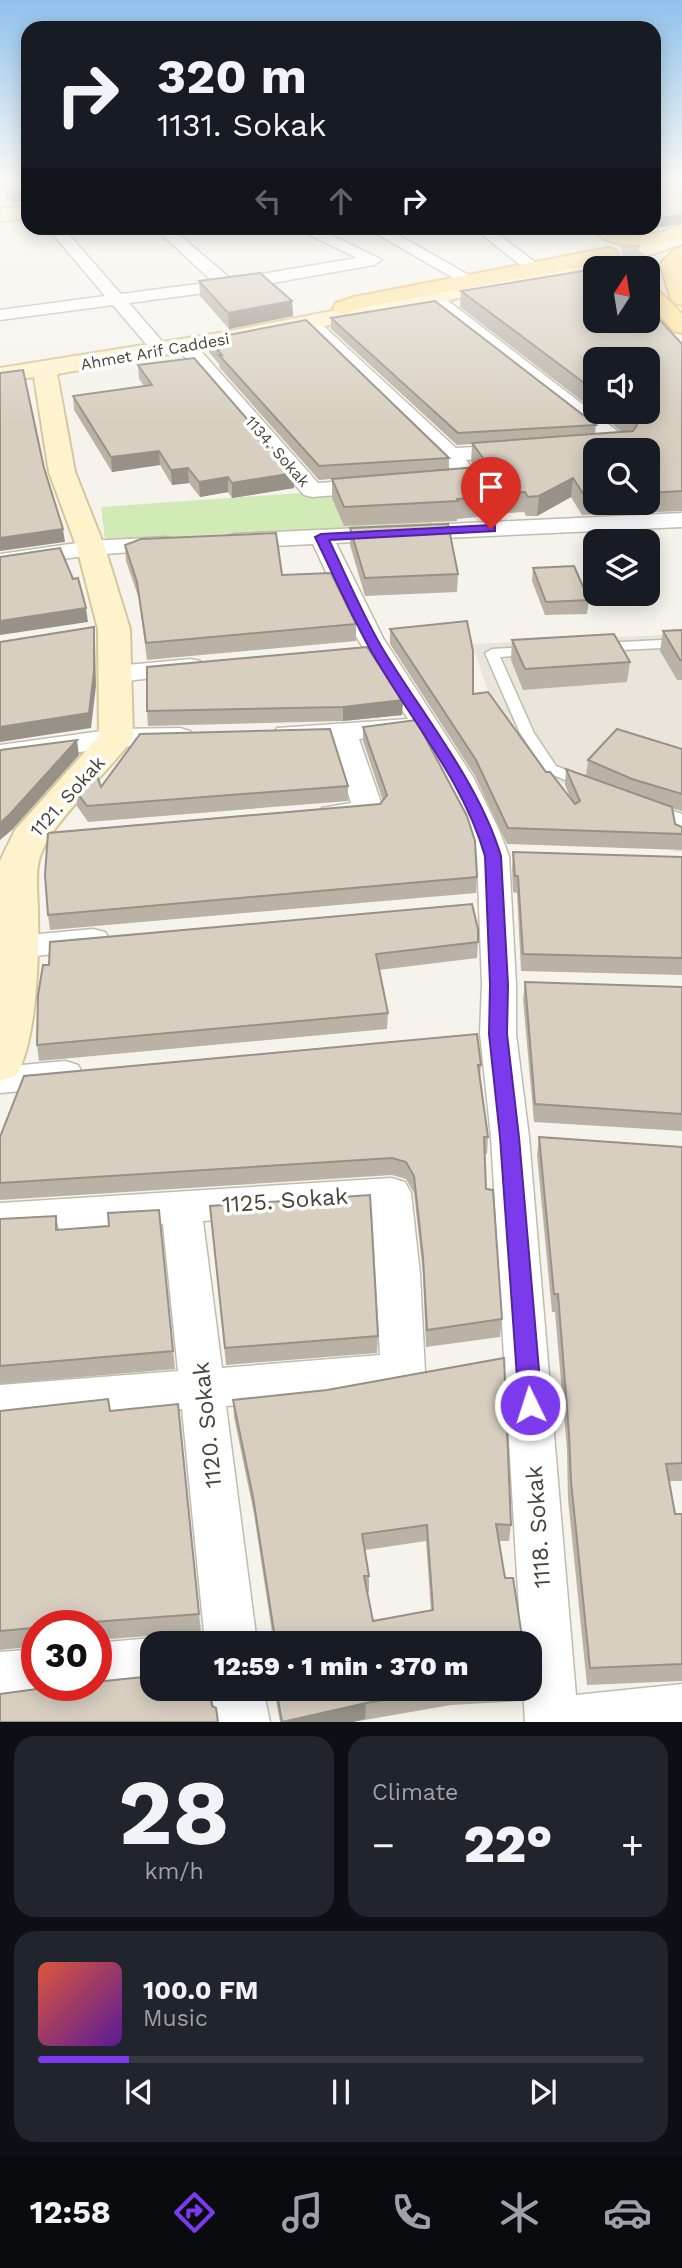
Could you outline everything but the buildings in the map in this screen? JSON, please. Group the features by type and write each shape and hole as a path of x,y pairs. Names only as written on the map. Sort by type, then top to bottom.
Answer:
{"main road":[{"path":"672,261 670,268 682,300"},
{"path":"346,311 354,303 536,269 583,266"},
{"path":"346,311 375,312 437,302 555,280 583,271"},
{"path":"660,275 682,300"},
{"path":"660,303 682,326"}],"street":[{"path":"83,261 152,340"},
{"path":"200,261 227,285"},
{"path":"0,315 227,285 366,261"},
{"path":"436,261 473,282"},
{"path":"526,261 536,269"},
{"name":"Ahmet Arif Caddesi","path":"2,363 44,369 185,345 251,329 583,269"},
{"path":"437,302 622,444 582,447"},
{"name":"Ahmet Arif Caddesi","path":"2,363 152,340 310,323 346,311"},
{"path":"310,323 451,455 469,479 417,483"},
{"name":"1134. Sokak","path":"185,345 312,490 391,485"},
{"name":"1121. Sokak","path":"16,855 116,738 116,674 101,631 92,548 62,472 44,369"},
{"path":"451,455 530,450"},
{"path":"213,542 682,520"},
{"name":"1118. Sokak","path":"321,537 363,650 425,723 446,756 488,839 507,856 482,905 512,985 484,1035 510,1137 552,1722"},
{"path":"0,561 92,548 186,543"},
{"path":"116,674 212,665"},
{"path":"263,734 343,732 425,723"},
{"path":"301,817 369,811 343,732"},
{"path":"0,754 116,738 209,736"},
{"path":"69,835 16,855 18,947 1,1063 97,1071"},
{"path":"18,947 127,937"},
{"path":"510,1137 549,1140"},
{"name":"1125. Sokak","path":"0,1219 391,1193 399,1274 403,1372 204,1389"},
{"name":"1120. Sokak","path":"181,1206 230,1631"},
{"path":"0,1405 204,1389"},
{"path":"112,1668 140,1665"},
{"path":"0,1678 21,1676"},
{"path":"239,1701 243,1722"},
{"path":"568,1722 682,1711"}],"lane":[{"path":"587,648 682,643"},
{"path":"546,650 492,653 527,733 551,769 600,790"},
{"path":"635,804 679,818 677,854"}],"shaded area":[{"path":"682,634 682,852 674,852 669,823 538,774 491,700 472,644"}],"green space":[{"path":"414,485 432,523 105,540 101,507"}],"route":[{"path":"491,529 321,537 377,649 446,756 488,839 493,856 499,985 498,1034 510,1137 530,1405"}]}
